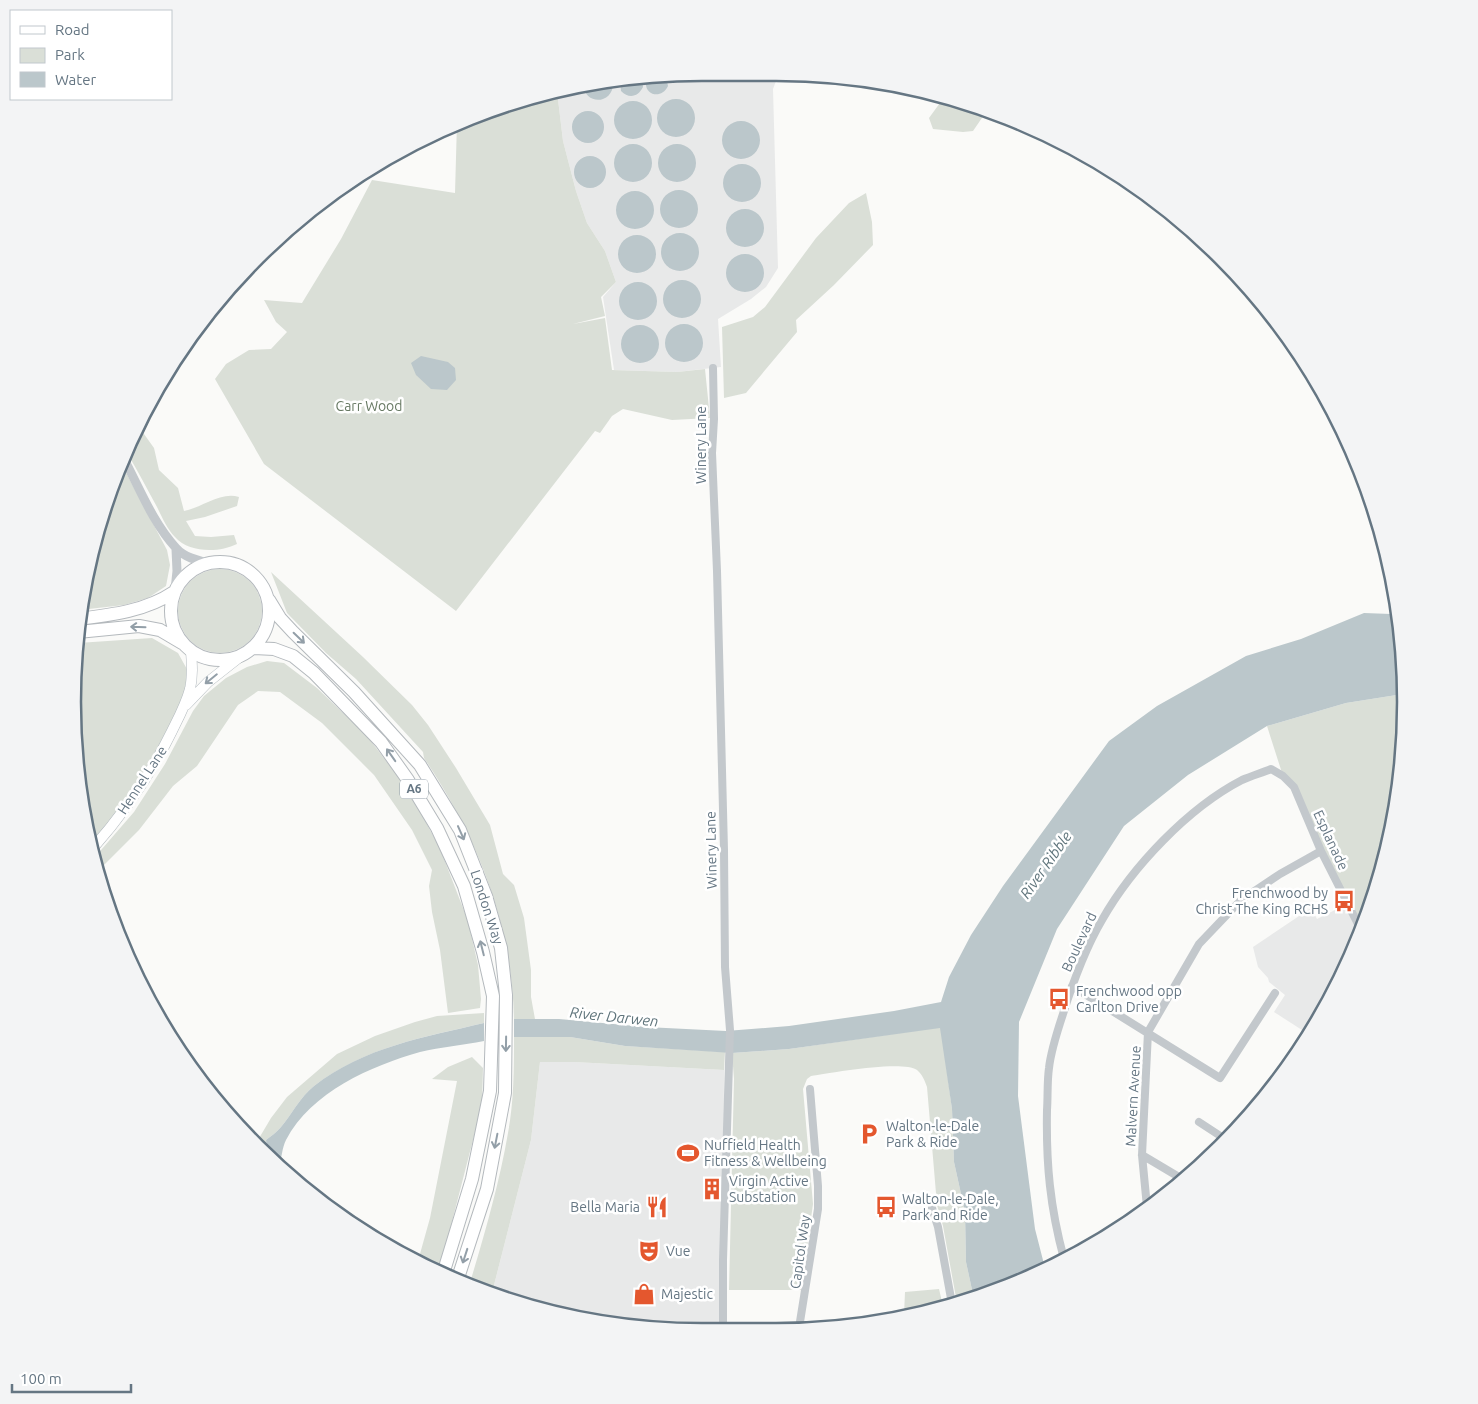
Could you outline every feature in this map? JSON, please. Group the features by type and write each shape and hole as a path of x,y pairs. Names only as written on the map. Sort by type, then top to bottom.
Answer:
{"highway":[{"name":"A6","path":"86,631 139,626 160,630 202,657 228,660 241,656 252,648 261,638 270,614 268,600 260,582 246,568 234,563 221,561 194,568 183,578 174,591 163,600 147,607 88,617"},
{"path":"174,591 170,606 171,620 187,647"},
{"name":"London Way","path":"268,600 280,618 354,692 420,765 460,830 486,896 501,948 506,996 505,1093 487,1189 460,1273"},
{"name":"London Way","path":"252,648 274,649 293,656 314,673 381,742 408,780 437,828 464,886 483,952 492,996 490,1091 472,1179 445,1267"}],"main road":[{"name":"Hennel Lane","path":"97,843 135,796 164,748 185,706 193,670 187,647"},
{"name":"Hennel Lane","path":"185,706 208,682 241,656"}],"street":[{"name":"Winery Lane","path":"713,368 714,419 712,453 718,571 725,967 730,1032 723,1260 724,1323"},
{"path":"128,467 154,518 176,549 188,557 208,563"},
{"path":"174,591 177,571 176,549"},
{"name":"Esplanade","path":"1271,769 1283,776 1294,787 1321,851 1356,921"},
{"name":"Boulevard","path":"1063,1253 1051,1201 1046,1153 1048,1071 1051,1051 1072,986 1102,920 1120,892 1150,854 1179,825 1214,797 1243,780 1271,769"},
{"name":"Malvern Avenue","path":"1146,1200 1142,1155 1148,1032 1199,944 1241,900 1280,874 1321,851"},
{"path":"1072,986 1220,1078 1275,994"},
{"name":"Capitol Way","path":"801,1322 818,1209 818,1186 810,1089"},
{"path":"1199,1122 1220,1136"},
{"path":"1142,1155 1177,1176"},
{"path":"932,1208 938,1227 951,1298"}],"shaded area":[{"path":"776,81 773,89 778,268 766,287 751,299 718,319 721,367 677,372 614,370 603,297 616,282 605,251 587,223 576,191 563,141 558,98 621,87 661,83"},
{"path":"1345,905 1356,922 1333,977 1314,1012 1289,1051 1302,1030 1274,1012 1285,995 1269,982 1268,978 1258,967 1253,947 1311,908 1317,919"},
{"path":"540,1062 724,1070 723,1323 661,1321 581,1311 541,1302 494,1287 531,1140"}],"green space":[{"name":"Carr Wood","path":"558,98 563,141 576,191 587,223 605,251 616,282 601,297 605,316 573,324 605,318 612,370 677,372 705,369 710,418 672,420 623,409 612,416 600,433 595,431 456,611 264,464 215,379 226,364 249,350 271,349 287,332 276,322 264,300 302,303 341,239 372,180 455,193 457,132 502,114"},
{"path":"940,103 983,117 973,131 963,132 933,129 929,118"},
{"path":"866,193 872,222 873,245 796,320 797,332 746,393 724,398 722,327 753,317 765,307 816,238 849,203"},
{"path":"143,432 154,448 159,470 178,488 184,511 225,496 239,497 237,506 205,517 186,521 195,536 234,535 237,544 222,549 204,550 196,549 181,542 172,534 165,523 131,460"},
{"path":"126,472 167,550 170,565 166,586 148,598 124,605 89,609 102,541"},
{"path":"220,569 236,572 250,581 259,595 262,611 259,627 250,641 236,650 220,653 204,650 190,641 181,627 178,611 181,595 190,581 204,572"},
{"path":"271,572 412,705 428,725 456,768 490,825 503,874 514,885 524,918 531,970 531,997 535,1019 514,1019 512,983 507,949 499,915 488,882 460,819 424,758 423,752 356,679 326,653 287,613"},
{"path":"152,638 178,653 188,671 183,700 143,777 97,839 87,783 83,743 81,702 85,643"},
{"path":"267,661 284,663 317,688 367,736 410,792 441,851 468,921 478,965 480,1008 448,1013 429,886 432,870 412,830 374,775 322,723 280,692 258,691 238,705 197,766 173,786 139,830 103,866 99,852 134,812 165,764 193,711 204,696 226,678 247,667"},
{"path":"1397,695 1395,743 1385,823 1376,863 1357,921 1294,787 1283,776 1267,726 1346,703"},
{"path":"484,1013 484,1023 396,1045 354,1062 333,1073 309,1090 281,1127 266,1140 267,1144 260,1137 287,1097 337,1054 375,1036 437,1016"},
{"path":"941,1027 952,1109 954,1162 965,1212 966,1262 972,1291 956,1296 943,1226 937,1205 927,1087 917,1070 897,1066 849,1070 811,1076 807,1079 803,1089 813,1204 801,1290 729,1290 734,1079 732,1053 789,1049"},
{"path":"514,1037 570,1037 625,1046 725,1052 724,1070 540,1062 531,1140 494,1287 471,1278 496,1191 510,1121 514,1073"},
{"path":"472,1057 483,1068 482,1105 441,1265 420,1255 430,1218 457,1081 432,1079 448,1067"},
{"path":"939,1289 942,1301 904,1309 905,1292"}],"water":[{"path":"661,83 667,83 668,86 665,91 657,94 649,92 646,84"},
{"path":"643,85 639,93 633,96 624,94 621,87"},
{"path":"612,88 605,98 600,100 589,96 586,92"},
{"path":"676,99 690,104 695,118 690,132 676,137 662,132 657,118 662,104"},
{"path":"633,101 647,106 652,120 647,134 633,139 619,134 614,120 619,106"},
{"path":"588,111 599,116 604,127 599,138 588,143 577,138 572,127 577,116"},
{"path":"741,121 755,126 760,140 755,154 741,159 727,154 722,140 727,126"},
{"path":"633,144 647,149 652,163 647,177 633,182 619,177 614,163 619,149"},
{"path":"677,144 691,149 696,163 691,177 677,182 663,177 658,163 663,149"},
{"path":"590,156 602,160 606,172 602,184 590,188 578,184 574,172 578,160"},
{"path":"742,164 756,169 761,183 756,197 742,202 728,197 723,183 728,169"},
{"path":"679,190 693,195 698,209 693,223 679,228 665,223 660,209 665,195"},
{"path":"635,191 649,196 654,210 649,224 635,229 621,224 616,210 621,196"},
{"path":"745,209 759,214 764,228 759,242 745,247 731,242 726,228 731,214"},
{"path":"680,233 694,238 699,252 694,266 680,271 666,266 661,252 666,238"},
{"path":"637,235 651,240 656,254 651,268 637,273 623,268 618,254 623,240"},
{"path":"745,254 759,259 764,273 759,287 745,292 731,287 726,273 731,259"},
{"path":"682,280 696,285 701,299 696,313 682,318 668,313 663,299 668,285"},
{"path":"638,282 652,287 657,301 652,315 638,320 624,315 619,301 624,287"},
{"path":"684,324 698,329 703,343 698,357 684,362 670,357 665,343 670,329"},
{"path":"640,325 654,330 659,344 654,358 640,363 626,358 621,344 626,330"},
{"path":"421,356 448,362 455,368 456,380 447,390 431,389 416,375 411,363"},
{"name":"River Ribble","path":"1364,613 1390,614 1397,695 1346,703 1267,726 1188,775 1124,826 1057,929 1019,1022 1018,1096 1035,1229 1044,1262 972,1291 966,1262 965,1212 954,1162 952,1109 940,1028 789,1049 732,1053 625,1046 570,1037 514,1037 514,1019 559,1019 646,1027 726,1031 789,1026 894,1011 941,1002 949,977 971,935 1003,886 1109,741 1157,706 1246,656 1301,639"},
{"path":"484,1023 484,1041 420,1052 382,1065 344,1083 326,1095 297,1123 286,1140 281,1158 267,1144 266,1140 281,1127 309,1090 333,1073 374,1053 440,1033"}],"place":[{"name":"Frenchwood by Christ The King RCHS","path":"1344,901"},
{"name":"Frenchwood opp Carlton Drive","path":"1059,999"},
{"name":"Walton-le-Dale Park & Ride","path":"869,1134"},
{"name":"Nuffield Health Fitness & Wellbeing","path":"688,1153"},
{"name":"Virgin Active Substation","path":"712,1189"},
{"name":"Bella Maria","path":"657,1207"},
{"name":"Walton-le-Dale, Park and Ride","path":"886,1207"},
{"name":"Vue","path":"649,1251"},
{"name":"Majestic","path":"644,1294"}],"water label":[{"name":"River Darwen","path":"614,1017"}]}
